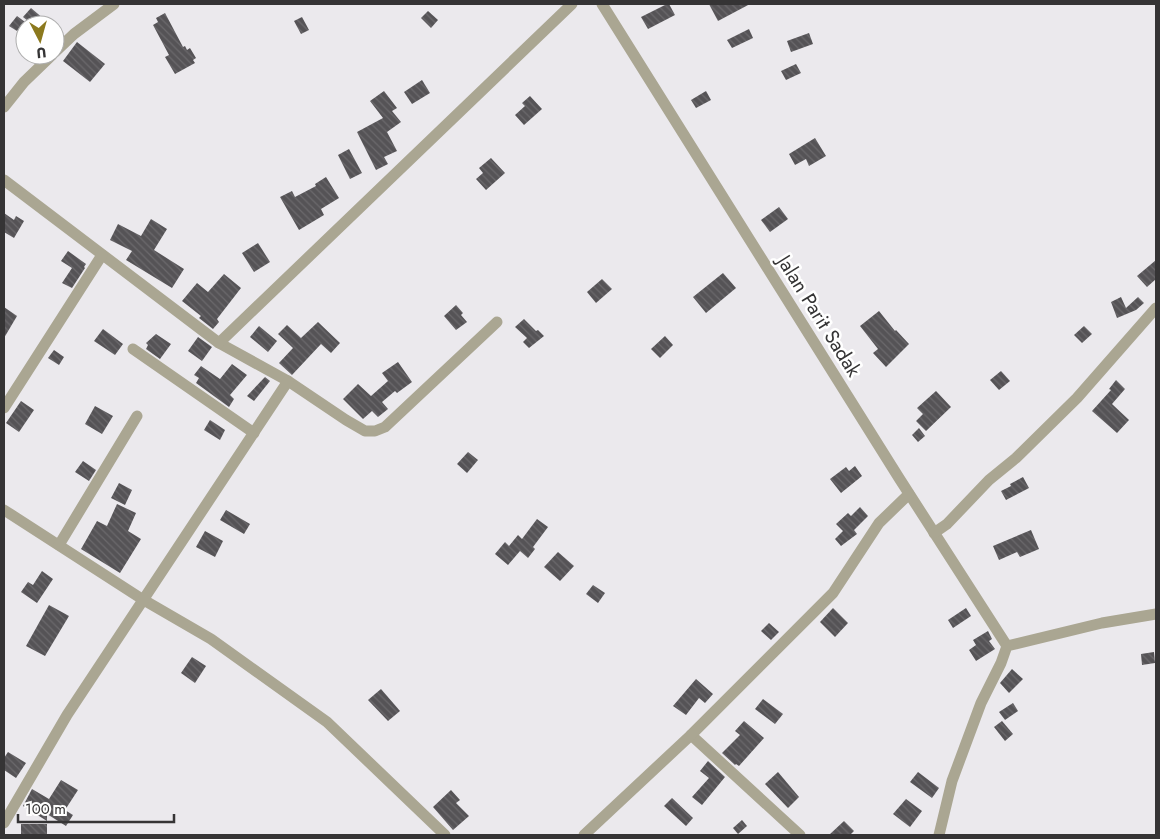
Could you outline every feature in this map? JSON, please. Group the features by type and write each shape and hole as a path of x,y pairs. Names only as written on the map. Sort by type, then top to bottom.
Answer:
{"street":[{"path":"65,43 114,4"},
{"path":"219,343 572,4"},
{"name":"Jalan Parit Sadak","path":"602,4 909,494 941,528 1007,646"},
{"path":"4,107 24,82 42,65"},
{"path":"4,180 219,343 288,381 364,430 376,432 385,427 497,322"},
{"path":"4,408 102,255"},
{"path":"941,528 1078,398 1156,308"},
{"path":"133,349 254,433"},
{"path":"4,823 67,716 142,599 288,381"},
{"path":"60,545 138,416"},
{"path":"584,835 691,735 833,594 879,523 909,494"},
{"path":"4,510 142,599 211,639 327,722 445,835"},
{"path":"939,835 952,781 981,703 1001,663 1007,646 1102,623 1156,614"},
{"path":"691,735 800,835"}],"building":[{"path":"669,4 675,15 648,29 641,17"},
{"path":"709,4 750,4 718,21"},
{"path":"31,8 39,15 25,15"},
{"path":"428,11 438,20 431,28 421,18"},
{"path":"165,13 183,47 185,46 187,50 190,48 196,58 193,60 195,63 175,74 165,57 169,55 153,25 158,22 156,18"},
{"path":"302,17 309,30 301,34 294,21"},
{"path":"15,18 15,30 9,26"},
{"path":"749,29 753,38 732,48 727,40"},
{"path":"809,33 813,44 791,52 787,41"},
{"path":"77,42 105,64 90,82 65,63 65,58"},
{"path":"796,64 801,73 786,80 781,71"},
{"path":"422,80 430,93 412,104 404,92"},
{"path":"384,91 397,108 392,111 401,122 387,132 397,151 384,157 388,164 376,170 357,132 383,118 370,101"},
{"path":"706,91 711,100 696,108 691,100"},
{"path":"530,96 542,109 524,125 515,115 525,106 522,103"},
{"path":"815,138 826,156 809,166 806,159 795,165 789,154"},
{"path":"349,149 362,173 350,179 338,155"},
{"path":"491,158 505,173 486,190 476,179 483,173 479,168"},
{"path":"326,177 339,198 321,209 324,215 299,230 280,197 292,191 295,197 316,186 315,184"},
{"path":"779,207 788,219 770,232 761,220"},
{"path":"4,213 14,220 16,216 24,221 14,238 4,232"},
{"path":"151,219 167,229 154,250 184,269 172,288 126,260 132,251 110,240 118,224 141,236"},
{"path":"258,243 270,262 254,272 242,253"},
{"path":"68,251 86,264 72,288 62,283 72,268 61,261"},
{"path":"1156,260 1156,279 1147,287 1137,276"},
{"path":"723,273 736,288 706,313 693,297"},
{"path":"224,274 241,288 217,319 219,322 213,329 199,318 201,316 182,301 197,283 208,292"},
{"path":"602,279 612,289 596,303 587,292"},
{"path":"1121,297 1126,308 1138,297 1144,303 1136,310 1117,318 1111,302"},
{"path":"456,305 463,313 461,315 467,322 456,330 444,316"},
{"path":"4,307 17,316 4,338"},
{"path":"879,311 895,331 909,344 886,367 873,353 878,349 860,326"},
{"path":"524,319 544,336 529,348 523,342 527,338 515,327"},
{"path":"318,322 340,343 331,353 321,344 292,375 279,363 293,348 278,334 287,325 301,338"},
{"path":"259,326 277,341 268,352 250,337"},
{"path":"1084,326 1092,334 1082,343 1074,335"},
{"path":"103,329 123,344 115,355 94,341"},
{"path":"156,334 171,344 160,359 146,349 148,345 146,343"},
{"path":"665,336 673,345 660,358 651,349"},
{"path":"198,337 212,347 202,361 188,351"},
{"path":"54,350 64,357 59,365 48,358"},
{"path":"398,362 412,382 397,393 395,391 382,402 388,409 378,417 372,411 363,419 343,399 358,384 371,396 388,381 382,373"},
{"path":"232,364 247,375 230,395 234,399 229,407 196,383 199,378 194,375 201,366 220,379"},
{"path":"1001,371 1010,381 999,390 990,380"},
{"path":"265,377 270,381 254,401 247,396"},
{"path":"1116,380 1125,389 1112,404 1129,420 1117,433 1092,411 1111,390 1109,389"},
{"path":"936,391 951,407 926,431 916,421 923,414 917,408"},
{"path":"21,401 34,410 19,432 6,423"},
{"path":"95,406 113,416 102,434 85,424"},
{"path":"210,420 225,430 220,440 204,430"},
{"path":"919,428 925,436 918,442 912,435"},
{"path":"468,452 478,460 467,473 457,464"},
{"path":"83,461 96,470 89,481 75,472"},
{"path":"855,466 862,476 841,493 830,479 846,467 849,471"},
{"path":"1023,477 1029,488 1006,500 1001,491"},
{"path":"119,483 132,490 125,505 111,498"},
{"path":"117,504 136,513 128,531 141,539 120,573 81,549 97,521 107,526"},
{"path":"860,507 868,516 854,530 857,534 841,546 835,539 843,531 836,524 848,513 851,516"},
{"path":"226,510 250,524 244,534 220,520"},
{"path":"537,519 548,527 533,547 535,549 528,558 520,551 508,565 495,554 505,542 509,546 518,535 522,539"},
{"path":"1031,530 1039,549 1020,557 1017,552 999,560 993,546"},
{"path":"205,531 223,541 215,557 196,547"},
{"path":"558,552 574,566 560,581 544,567"},
{"path":"42,571 53,579 37,603 21,592 28,582 33,585"},
{"path":"593,585 605,593 598,603 586,594"},
{"path":"49,605 69,616 45,656 26,646"},
{"path":"833,608 848,623 835,637 820,622"},
{"path":"966,608 971,616 953,628 948,620"},
{"path":"769,623 779,632 771,640 761,631"},
{"path":"988,631 992,639 989,641 995,649 976,661 969,650 976,645 973,640"},
{"path":"1154,652 1155,663 1142,665 1141,654"},
{"path":"192,657 206,666 195,683 181,673"},
{"path":"1012,669 1023,679 1009,693 1000,683"},
{"path":"696,679 713,694 705,703 699,698 686,715 673,706"},
{"path":"381,689 400,711 388,721 368,700"},
{"path":"763,699 783,714 775,724 755,709"},
{"path":"1013,703 1018,711 1005,720 999,712"},
{"path":"744,721 764,738 739,766 735,765 722,753 740,735 735,731"},
{"path":"1002,721 1013,734 1005,741 994,727"},
{"path":"8,752 26,763 16,778 4,770 4,758"},
{"path":"708,761 725,777 702,805 692,797 709,778 700,771"},
{"path":"778,772 799,797 788,808 765,784"},
{"path":"918,772 939,788 932,798 910,782"},
{"path":"61,780 78,790 65,810 73,815 66,826 47,814 47,821 23,806 32,789 49,799"},
{"path":"451,790 460,800 456,803 469,816 453,830 433,807"},
{"path":"672,798 693,818 686,826 664,806"},
{"path":"906,799 922,811 910,827 893,814"},
{"path":"742,820 747,826 738,834 733,828"},
{"path":"844,821 854,831 850,835 829,835"},
{"path":"21,824 47,824 47,835 21,835"}]}
